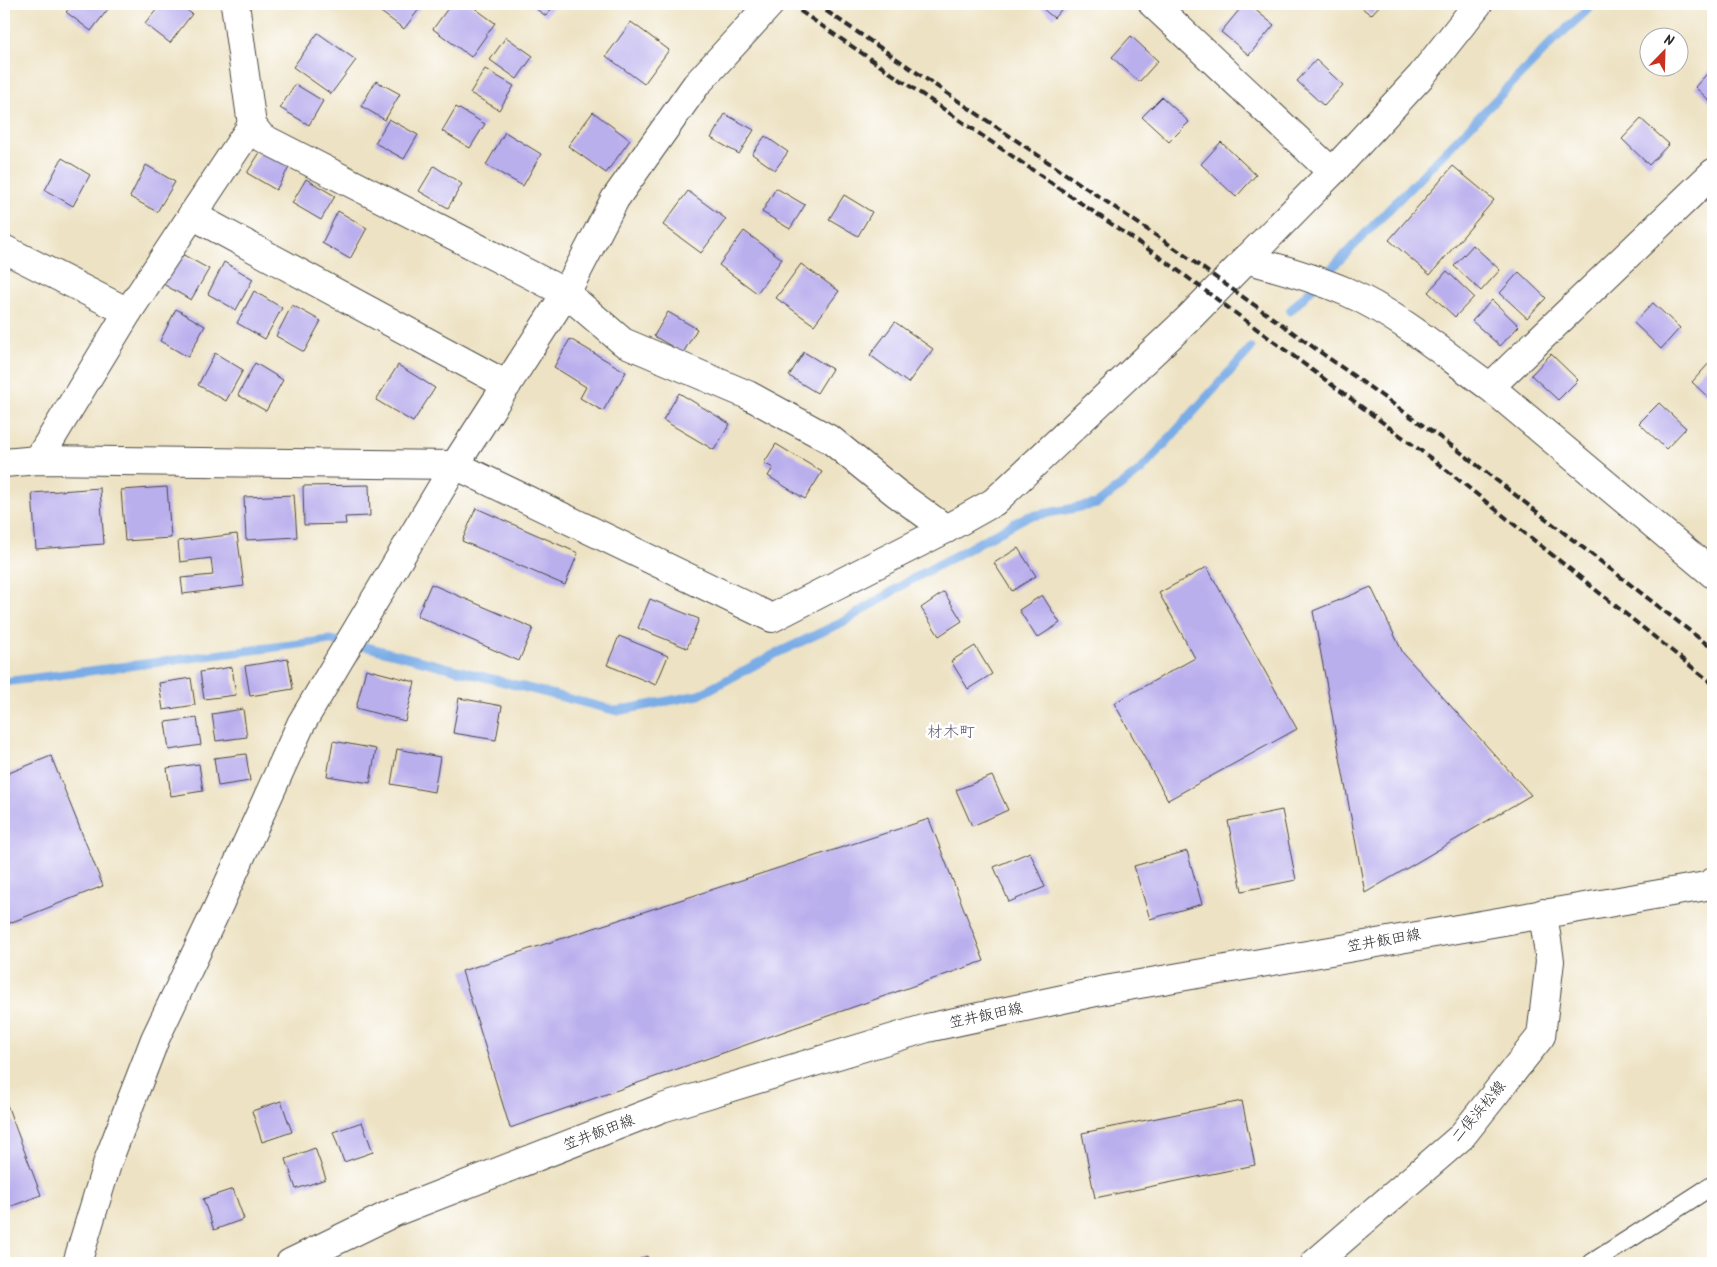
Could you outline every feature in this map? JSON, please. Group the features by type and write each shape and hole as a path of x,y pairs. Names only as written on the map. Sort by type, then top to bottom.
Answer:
{"street":[{"path":"234,4 252,125 261,137 566,293 623,342 748,395 832,440 896,493 946,529"},
{"path":"77,1263 108,1161 155,1039 217,909 301,724 455,465 566,293 615,199 696,85 770,4"},
{"path":"1153,4 1332,172"},
{"path":"4,463 38,460 455,465 772,618 946,529 994,502 1187,320 1332,172 1421,76 1478,4"},
{"path":"38,460 128,312 252,125"},
{"path":"1490,387 1713,173"},
{"path":"192,215 507,385"},
{"path":"4,249 128,312"},
{"path":"1245,259 1322,282 1348,292 1397,320 1490,387 1713,574"},
{"name":"笠井飯田線","path":"290,1263 395,1212 662,1108 927,1028 1105,990 1706,886 1713,882"},
{"name":"二俣浜松線","path":"1315,1263 1461,1137 1541,1036 1550,961 1543,913"}],"lane":[{"path":"1592,1263 1713,1185"}],"building":[{"path":"73,4 112,4 91,31 66,12"},
{"path":"161,4 179,4 192,14 170,43 145,24"},
{"path":"370,4 423,4 404,29"},
{"path":"451,4 469,4 495,23 471,57 433,29"},
{"path":"529,4 555,4 546,16"},
{"path":"1037,4 1066,4 1054,18"},
{"path":"1244,4 1248,4 1274,25 1249,55 1221,32"},
{"path":"1357,4 1381,4 1371,15"},
{"path":"631,22 669,50 644,84 606,56"},
{"path":"318,33 356,60 331,94 293,67"},
{"path":"1131,36 1158,61 1139,82 1112,57"},
{"path":"506,37 533,56 517,79 490,60"},
{"path":"1316,60 1343,85 1324,106 1297,81"},
{"path":"1713,67 1713,104 1695,87"},
{"path":"485,69 514,86 499,110 470,93"},
{"path":"376,81 400,94 385,120 361,106"},
{"path":"295,84 323,101 309,125 280,108"},
{"path":"1162,97 1189,122 1169,142 1142,117"},
{"path":"456,107 485,124 470,148 442,131"},
{"path":"593,112 630,140 606,173 568,146"},
{"path":"725,114 754,130 739,154 711,138"},
{"path":"389,119 418,135 404,159 375,143"},
{"path":"1641,119 1669,144 1649,165 1622,139"},
{"path":"505,132 541,154 523,186 486,165"},
{"path":"765,136 788,152 775,170 752,154"},
{"path":"1221,142 1256,175 1236,197 1201,164"},
{"path":"262,149 290,166 276,190 247,173"},
{"path":"62,158 90,175 73,206 45,190"},
{"path":"146,165 175,182 157,212 130,197"},
{"path":"434,166 462,184 448,208 419,191"},
{"path":"1453,166 1494,200 1430,275 1389,240"},
{"path":"306,179 335,196 321,220 292,203"},
{"path":"776,188 805,205 790,229 762,212"},
{"path":"688,191 726,219 701,253 663,225"},
{"path":"844,195 872,212 858,236 829,219"},
{"path":"338,211 367,228 350,259 322,243"},
{"path":"744,231 782,259 757,293 719,265"},
{"path":"1473,245 1500,270 1481,291 1454,266"},
{"path":"180,253 209,269 191,300 163,284"},
{"path":"224,262 253,279 236,310 208,294"},
{"path":"801,264 839,291 814,325 776,298"},
{"path":"1447,271 1474,297 1455,317 1428,292"},
{"path":"1519,272 1546,298 1527,318 1500,293"},
{"path":"254,291 282,308 265,339 237,323"},
{"path":"1492,300 1519,326 1500,346 1472,321"},
{"path":"1653,303 1680,328 1661,349 1634,323"},
{"path":"292,305 321,321 304,352 276,336"},
{"path":"176,309 205,326 188,357 160,341"},
{"path":"668,312 697,329 683,353 654,336"},
{"path":"895,322 933,349 908,383 870,355"},
{"path":"570,339 626,372 603,411 580,398 586,387 554,367"},
{"path":"804,352 832,369 817,393 789,376"},
{"path":"215,353 243,370 226,401 198,385"},
{"path":"1551,354 1578,380 1558,400 1531,375"},
{"path":"1711,361 1713,363 1713,402 1692,382"},
{"path":"255,363 283,380 266,411 238,395"},
{"path":"398,365 435,388 413,422 376,400"},
{"path":"679,393 730,424 714,450 663,420"},
{"path":"1659,403 1686,428 1666,449 1639,423"},
{"path":"776,444 822,472 805,499 768,476 773,468 764,463"},
{"path":"369,485 370,516 345,517 346,524 304,525 303,486"},
{"path":"167,487 171,538 125,541 121,490"},
{"path":"100,488 104,544 36,549 32,493"},
{"path":"294,495 297,537 246,540 244,497"},
{"path":"476,508 578,553 565,585 462,541"},
{"path":"237,534 244,586 183,594 181,578 213,575 211,558 180,562 178,541"},
{"path":"1018,548 1036,576 1012,591 994,563"},
{"path":"1207,567 1297,729 1168,800 1114,703 1195,658 1159,593"},
{"path":"431,584 533,628 519,661 417,616"},
{"path":"1371,587 1403,653 1531,795 1365,893 1313,611"},
{"path":"944,592 962,621 939,636 921,608"},
{"path":"1042,595 1060,623 1037,638 1019,610"},
{"path":"650,599 699,619 687,648 638,628"},
{"path":"619,636 668,656 656,685 607,665"},
{"path":"975,646 992,674 968,689 951,661"},
{"path":"288,659 293,689 250,696 245,666"},
{"path":"232,667 236,695 204,699 200,672"},
{"path":"366,669 415,682 405,721 356,708"},
{"path":"191,678 195,705 163,710 159,683"},
{"path":"459,698 502,706 496,740 453,733"},
{"path":"243,709 247,737 216,741 212,714"},
{"path":"197,718 201,745 169,750 165,722"},
{"path":"333,741 376,749 370,783 327,776"},
{"path":"397,749 440,757 434,792 391,784"},
{"path":"246,754 250,781 218,786 214,758"},
{"path":"51,756 103,886 7,924 4,916 4,775"},
{"path":"199,764 203,791 171,796 167,768"},
{"path":"992,776 1008,810 972,826 956,790"},
{"path":"1282,810 1296,880 1242,891 1228,821"},
{"path":"929,819 984,961 510,1128 462,971"},
{"path":"1187,851 1202,904 1150,919 1134,866"},
{"path":"1030,852 1045,887 1009,902 994,867"},
{"path":"4,1097 41,1195 4,1209"},
{"path":"281,1101 292,1132 262,1142 252,1111"},
{"path":"1242,1101 1255,1165 1095,1198 1082,1133"},
{"path":"362,1122 373,1152 344,1162 333,1132"},
{"path":"315,1148 326,1179 296,1189 286,1159"},
{"path":"233,1189 244,1219 214,1230 203,1199"},
{"path":"647,1256 650,1263 631,1263"}],"waterway":[{"path":"1290,311 1555,39 1594,4"},
{"path":"4,682 330,640 367,647 617,711 699,695 775,654 845,621 909,581 1026,517 1097,504 1141,470 1251,348"}],"railway":[{"path":"790,4 1164,260 1444,468 1713,684"},
{"path":"816,4 1173,247 1459,451 1713,649"}],"district":[{"name":"材木町","path":"951,732"}]}
